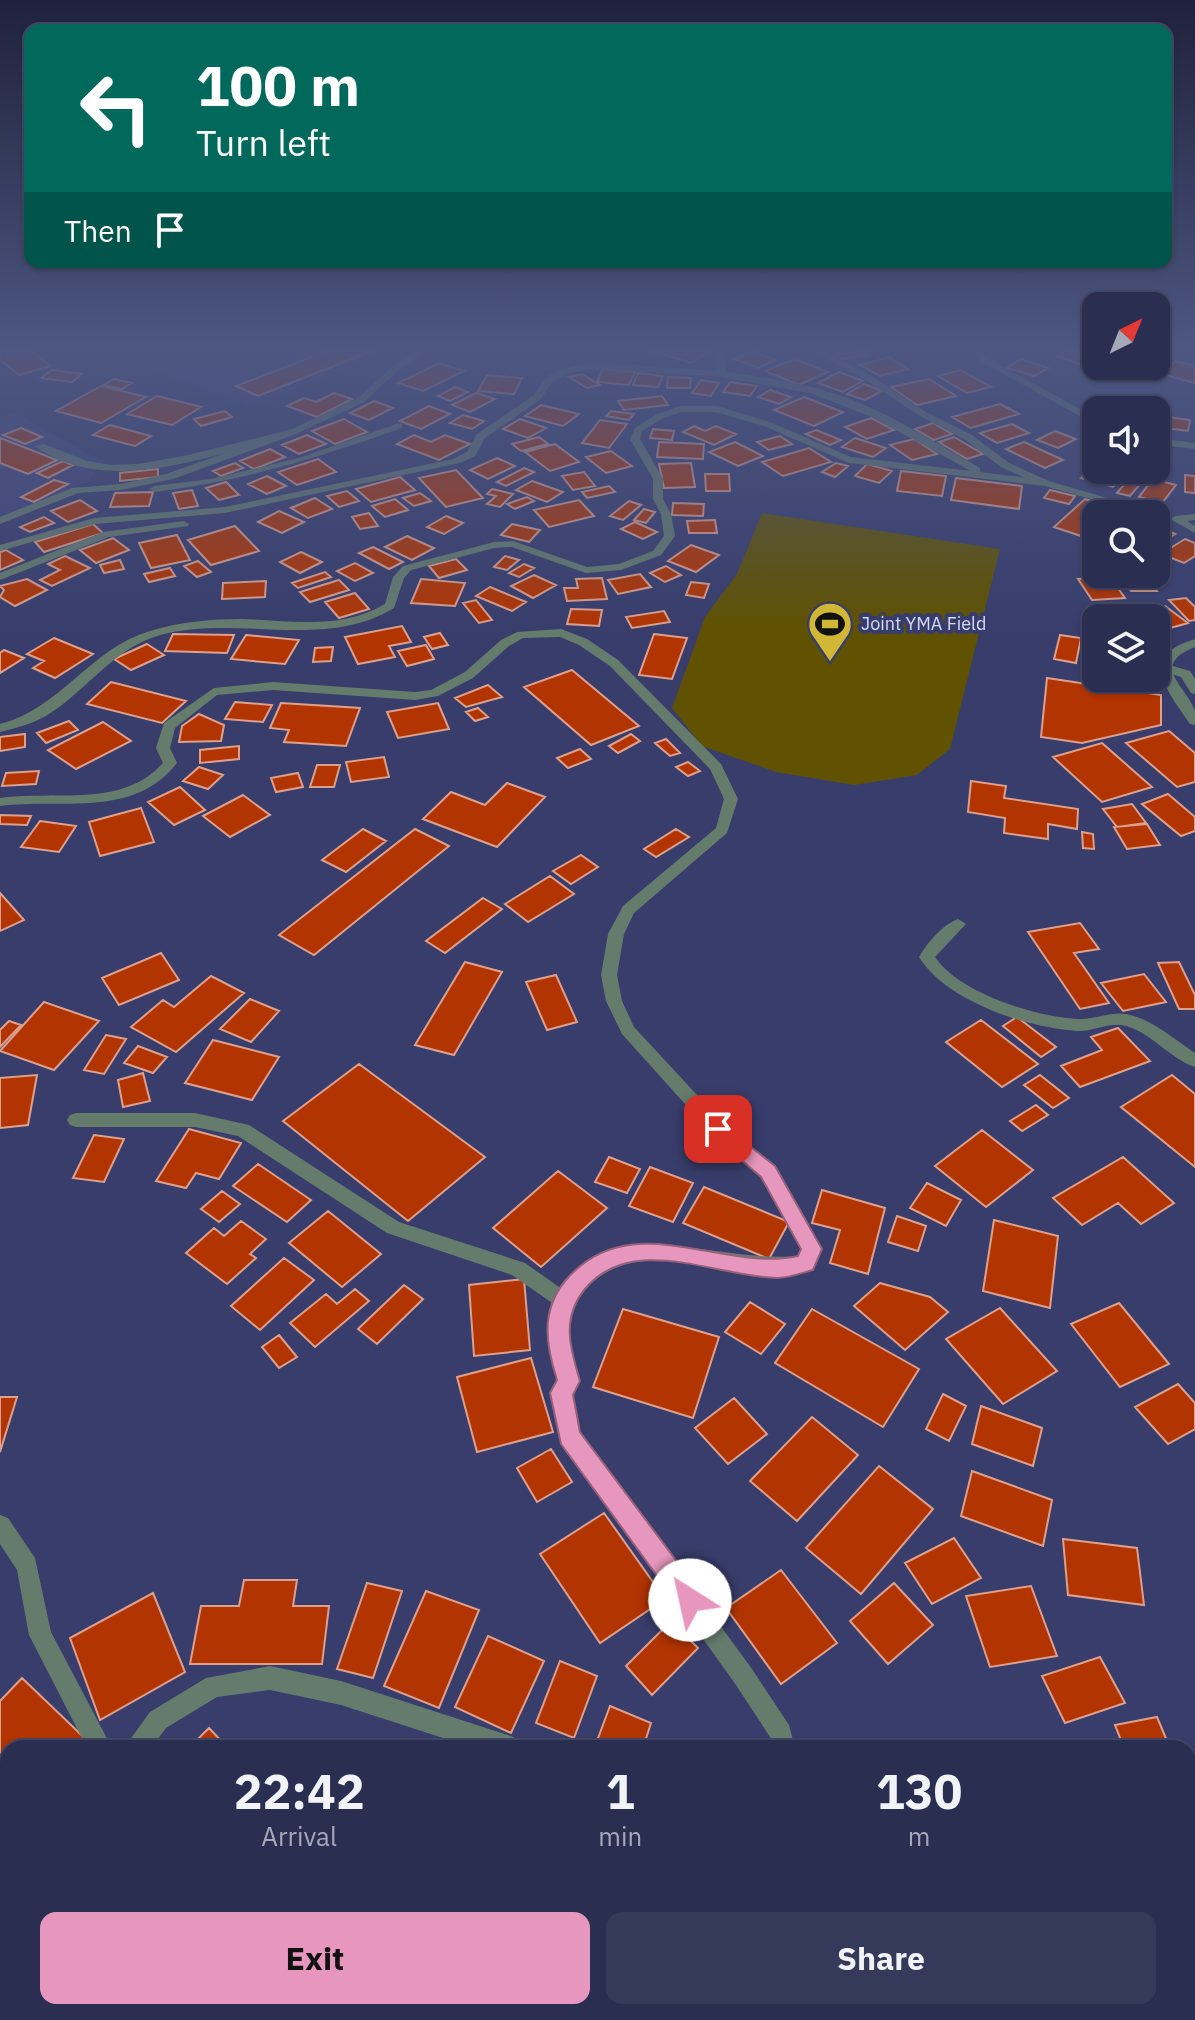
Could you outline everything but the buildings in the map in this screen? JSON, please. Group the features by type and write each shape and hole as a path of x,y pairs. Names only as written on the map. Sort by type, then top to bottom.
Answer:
{"street":[{"path":"40,446 87,465 124,468 194,456 230,445"},
{"path":"121,487 187,472 258,445"},
{"path":"0,521 76,490 121,487 160,489 211,482 302,460 344,445"},
{"path":"0,548 94,521 225,510 278,501 465,458 474,445"},
{"path":"0,728 37,716 61,702 95,664 148,635 223,623 338,625 362,621 390,606 402,572 443,556 504,544 586,570 641,561 667,545 670,536 666,514 658,499 658,479 639,445"},
{"path":"814,445 849,460 1045,483 1106,500"},
{"path":"937,445 983,474"},
{"path":"979,445 1005,465 1045,483"},
{"path":"0,577 107,534 216,520 278,501"},
{"path":"1175,519 1195,517"},
{"path":"1170,518 1195,530"},
{"path":"0,802 116,795 159,781 170,763 163,748 169,726 214,692 273,686 415,696 451,685 469,675 505,643 537,633 561,633 583,642 614,663 716,767 731,799 722,830 628,910 610,955 614,1001 628,1030 718,1129 768,1172 812,1249 805,1263 779,1269 669,1252 634,1254 601,1262 563,1300 558,1345 569,1381 561,1393 570,1436 744,1677 781,1733 782,1740"},
{"path":"1170,660 1174,653 1195,643"},
{"path":"1170,669 1186,674 1195,690"},
{"path":"1170,680 1175,695 1195,721"},
{"path":"958,924 934,946 927,957 931,970 949,983 1006,1008 1078,1025 1126,1019 1195,1061"},
{"path":"76,1120 195,1120 243,1130 393,1228 518,1269 563,1300"},
{"path":"0,1525 27,1566 40,1635 96,1740"},
{"path":"142,1740 158,1720 214,1686 270,1678 341,1693 486,1740"}],"shaded area":[{"path":"0,445 73,445 102,461 89,482 0,518"},
{"name":"Joint YMA Field","path":"762,513 1000,549 950,749 917,775 854,785 776,772 702,746 672,708 705,617 737,574"}],"place":[{"name":"Joint YMA Field","path":"830,663"}],"route":[{"path":"690,1600 570,1436 561,1393 569,1381 558,1345 558,1322 563,1300 581,1278 601,1262 634,1254 669,1252 779,1269 805,1263 812,1249 768,1172 718,1129"}]}
